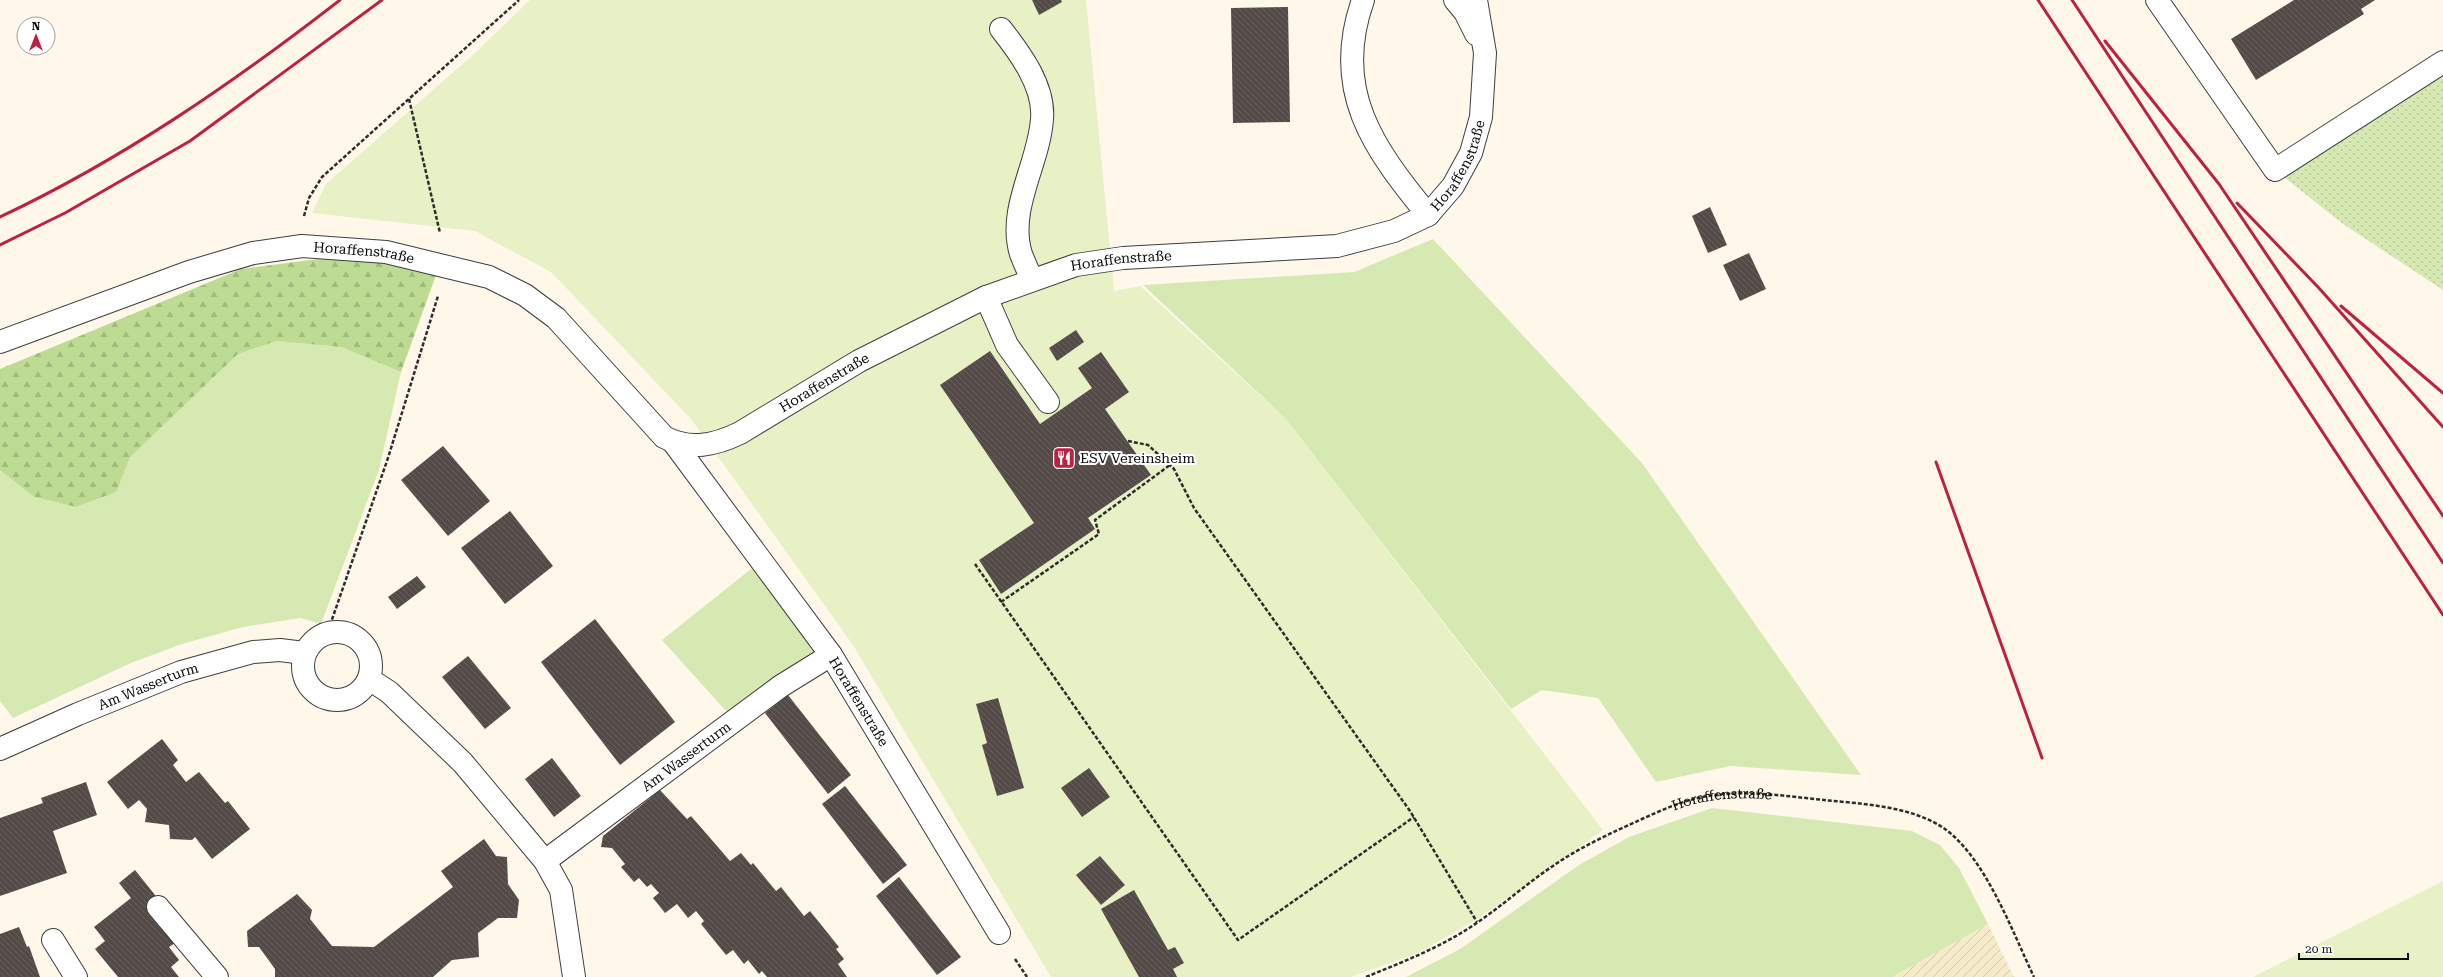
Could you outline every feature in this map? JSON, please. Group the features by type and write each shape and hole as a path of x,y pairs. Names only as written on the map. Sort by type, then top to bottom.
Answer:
{"street":[{"path":"1363,0 1352,45 1352,84 1368,132 1396,176 1428,215"},
{"path":"1456,0 1465,12 1485,52"},
{"name":"Horaffenstraße","path":"0,342 189,272 253,253 302,246 386,252 489,277 525,295 556,318 664,437 674,443 689,446 706,445 734,436 859,360 986,297 1032,279 1076,265 1123,258 1337,246 1394,231 1428,215 1453,186 1471,153 1481,117 1485,52 1476,0"},
{"path":"2157,0 2275,170 2443,62"},
{"path":"1001,30 1024,58 1040,99 1042,119 1020,208 1017,230 1021,254 1032,279"},
{"path":"986,297 1006,345 1048,402"},
{"name":"Horaffenstraße","path":"674,443 831,655 999,933"},
{"path":"328,632 353,634 367,647 372,664 369,680 358,694 340,700 320,696 306,683 302,667 304,653 313,639 328,632"},
{"name":"Am Wasserturm","path":"0,749 78,714 181,672 254,652 280,650 304,653"},
{"name":"Am Wasserturm","path":"545,861 781,686 831,655"},
{"path":"369,680 389,692 463,763 545,861 561,890 574,977"},
{"path":"158,907 218,977"},
{"path":"53,940 76,977"}],"path":[{"path":"302,246 302,223 309,198 322,177 519,0"},
{"path":"328,632 388,458 448,266 408,99"},
{"path":"1128,441 1148,445 1174,469 1194,508 1414,817 1477,922"},
{"path":"1001,602 1099,534 1095,520 1170,465"},
{"path":"975,564 1238,940 1414,817"},
{"name":"Horaffenstraße","path":"1366,977 1424,954 1477,922 1551,867 1599,839 1670,806 1703,797 1735,793 1770,794 1870,805 1914,815 1944,829 1965,848 1982,872 2034,977"}],"shaded area":[{"path":"1988,924 2014,977 1892,977"}],"green space":[{"path":"530,0 1086,0 1114,291 1140,286 1285,418 1603,830 1479,918 1420,952 1351,977 1051,977 853,645 691,419 551,272 475,231 312,213 326,184 475,53"},
{"path":"2443,62 2443,290 2343,224 2275,170"},
{"path":"1433,239 1642,463 1861,775 1730,766 1656,782 1598,698 1542,690 1511,709 1285,418 1143,285 1354,272"},
{"path":"334,257 376,261 436,275 401,372 341,347 277,341 238,354 130,457 116,492 76,507 34,497 0,470 0,369 241,269"},
{"path":"277,341 341,347 401,372 379,470 321,624 300,618 243,627 182,644 131,663 13,718 0,701 0,470 34,497 76,507 115,492 129,457 238,354"},
{"path":"761,561 831,655 735,721 662,640"},
{"path":"1712,808 1912,831 1940,845 1959,868 1988,924 1892,977 1406,977 1460,949 1579,865 1629,837"},
{"path":"2443,881 2443,977 2253,977"}],"building":[{"path":"1032,0 1061,0 1062,2 1039,15"},
{"path":"2294,0 2375,0 2361,9 2364,14 2256,80 2231,39"},
{"path":"1288,7 1290,122 1233,123 1231,8"},
{"path":"1710,207 1727,245 1708,253 1692,216"},
{"path":"1749,253 1766,289 1740,301 1723,265"},
{"path":"1076,330 1084,342 1057,361 1049,348"},
{"name":"ESV Vereinsheim","path":"990,351 1040,424 1092,388 1078,368 1101,352 1129,392 1105,409 1151,475 1088,518 1095,529 1001,594 979,560 1034,523 940,385"},
{"path":"443,446 490,501 448,536 401,480"},
{"path":"510,511 553,566 505,604 461,548"},
{"path":"417,576 426,587 397,609 388,597"},
{"path":"595,619 675,722 620,765 541,662"},
{"path":"468,656 511,708 485,729 442,677"},
{"path":"788,695 851,775 828,794 765,713"},
{"path":"998,698 1024,788 997,796 982,745 987,743 976,704"},
{"path":"162,739 178,760 173,765 186,782 199,772 225,803 228,801 250,829 212,859 195,837 192,840 170,839 169,825 145,822 147,809 139,800 128,809 107,782"},
{"path":"552,758 581,796 554,817 525,779"},
{"path":"1089,768 1110,797 1082,817 1061,788"},
{"path":"86,782 97,815 53,831 67,873 0,896 0,818 43,803 41,798"},
{"path":"845,786 907,865 883,884 822,804"},
{"path":"660,790 687,819 691,816 730,861 741,853 751,865 753,863 776,891 781,887 804,916 810,911 839,947 836,949 844,959 838,964 847,977 767,977 762,971 759,974 748,960 744,964 733,950 726,955 701,924 704,921 696,911 688,918 677,904 665,913 653,898 659,893 651,884 647,887 639,878 634,882 621,867 625,864 612,848 601,847 603,836"},
{"path":"484,839 496,856 507,857 508,884 519,900 517,918 498,918 478,933 479,957 452,960 433,977 275,977 275,969 259,947 248,947 247,931 297,894 312,910 310,919 332,946 374,947 453,887 441,871"},
{"path":"1100,856 1125,885 1101,905 1076,875"},
{"path":"135,870 159,900 175,943 169,947 179,960 171,967 179,977 118,977 95,949 105,941 94,927 131,898 119,883"},
{"path":"899,877 961,957 937,975 876,896"},
{"path":"1134,890 1168,950 1175,947 1184,963 1173,969 1177,977 1139,977 1101,909"},
{"path":"19,927 27,947 29,946 40,977 0,977 0,934"}],"railway":[{"path":"0,217 90,170 176,118 259,61 340,0"},
{"path":"0,245 65,213 190,141 382,0"},
{"path":"2038,0 2443,615"},
{"path":"2072,0 2443,563"},
{"path":"2105,41 2219,184 2443,516"},
{"path":"2237,203 2318,287 2443,427"},
{"path":"2341,306 2443,393"},
{"path":"1936,462 2042,758"}],"place":[{"name":"ESV Vereinsheim","path":"1064,458"}]}
